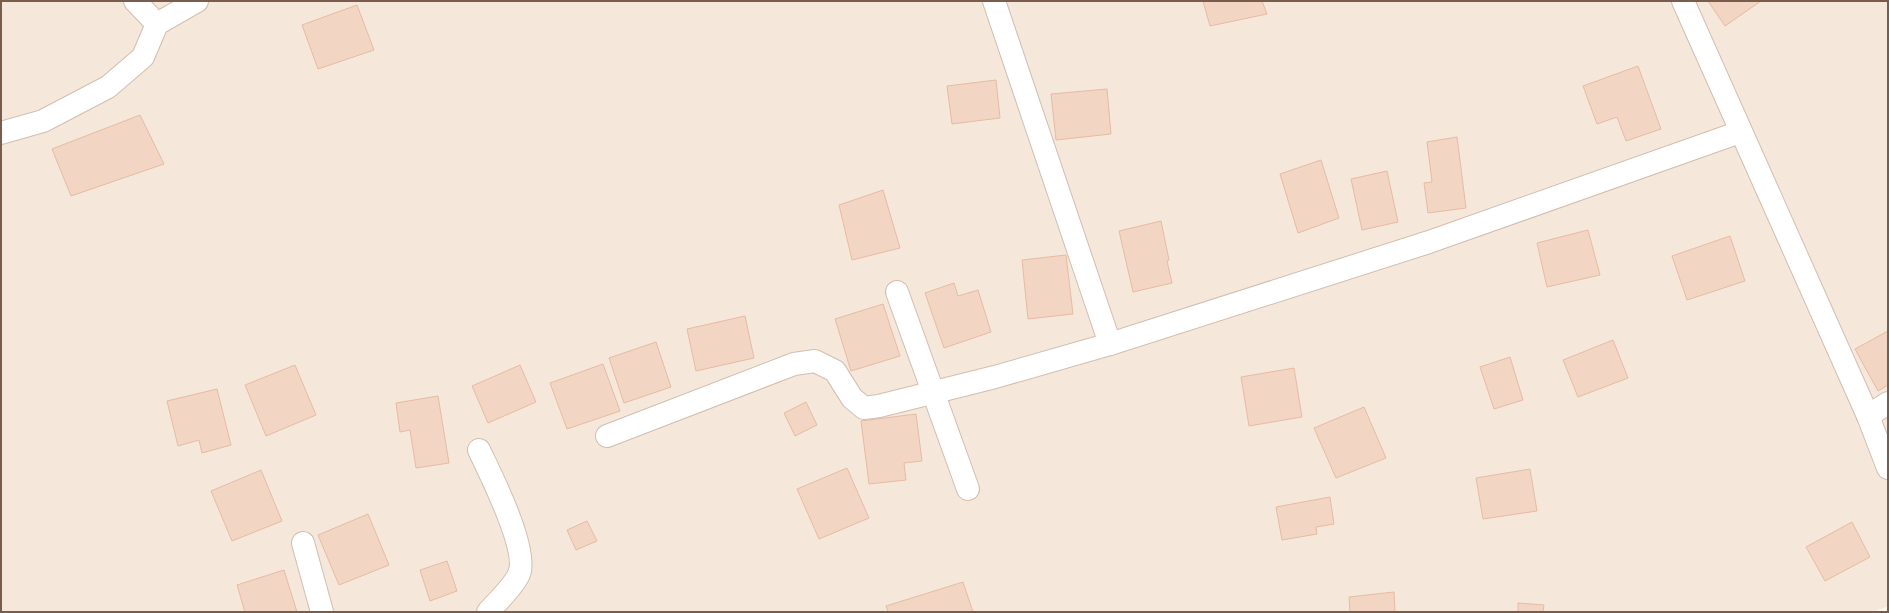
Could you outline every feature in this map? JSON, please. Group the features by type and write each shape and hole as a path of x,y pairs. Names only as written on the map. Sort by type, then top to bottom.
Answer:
{"street":[{"path":"134,1 157,24"},
{"path":"1,133 43,121 108,87 143,57 157,24 197,1"},
{"path":"994,1 1110,344"},
{"path":"1683,1 1740,132 1868,416 1888,468"},
{"path":"607,436 794,364 815,361 835,371 852,398 864,408 933,393 1110,344 1429,242 1740,132"},
{"path":"897,292 968,489"},
{"path":"1868,416 1888,403"},
{"path":"479,450 503,498 520,553 520,573 488,612"},
{"path":"302,543 322,612"}],"shaded area":[{"path":"1,1 1888,1 1888,606 1873,612 1,612"}],"building":[{"path":"1203,1 1262,1 1267,14 1210,26"},
{"path":"1708,1 1761,1 1725,26"},
{"path":"357,5 374,50 318,69 302,25"},
{"path":"1638,66 1661,129 1626,141 1617,117 1597,124 1583,86"},
{"path":"996,80 1000,118 952,124 947,86"},
{"path":"1107,89 1111,134 1056,140 1051,94"},
{"path":"140,115 164,164 71,196 52,149"},
{"path":"1457,137 1466,208 1428,213 1424,183 1432,182 1427,142"},
{"path":"1321,160 1339,218 1298,233 1280,174"},
{"path":"1387,171 1398,222 1362,230 1351,179"},
{"path":"883,190 900,248 852,260 839,205"},
{"path":"1161,221 1172,283 1133,292 1119,231"},
{"path":"1588,230 1600,275 1547,287 1537,243"},
{"path":"1730,236 1745,281 1687,300 1672,256"},
{"path":"1066,255 1073,314 1028,319 1022,260"},
{"path":"954,283 958,296 978,290 991,332 944,348 925,293"},
{"path":"883,304 900,356 851,371 835,319"},
{"path":"745,316 754,358 696,371 687,329"},
{"path":"1888,331 1888,385 1878,391 1855,349"},
{"path":"1613,340 1628,378 1578,397 1563,360"},
{"path":"656,342 671,387 624,403 609,358"},
{"path":"1510,357 1523,400 1494,409 1480,367"},
{"path":"603,364 620,411 567,429 550,383"},
{"path":"295,365 316,415 266,436 245,385"},
{"path":"520,365 536,402 488,423 472,386"},
{"path":"1294,368 1302,417 1249,426 1241,377"},
{"path":"217,389 231,445 202,453 199,440 178,446 167,401"},
{"path":"438,396 449,463 416,468 410,430 400,432 396,403"},
{"path":"806,402 817,425 795,436 784,413"},
{"path":"1364,407 1386,458 1336,478 1314,428"},
{"path":"916,414 922,461 904,463 906,480 869,484 861,421"},
{"path":"847,468 869,518 819,539 797,489"},
{"path":"1530,469 1537,511 1483,519 1476,478"},
{"path":"261,470 282,521 232,541 211,491"},
{"path":"1330,497 1334,524 1316,527 1317,534 1282,540 1276,507"},
{"path":"368,514 389,565 339,585 318,535"},
{"path":"587,521 597,541 576,550 567,530"},
{"path":"1852,522 1870,557 1825,581 1806,547"},
{"path":"447,561 457,591 430,601 420,570"},
{"path":"284,570 297,612 245,612 237,585"},
{"path":"963,582 973,612 888,612 886,606"},
{"path":"1394,592 1395,612 1350,612 1349,597"},
{"path":"1518,603 1544,605 1543,612 1518,612"}]}
